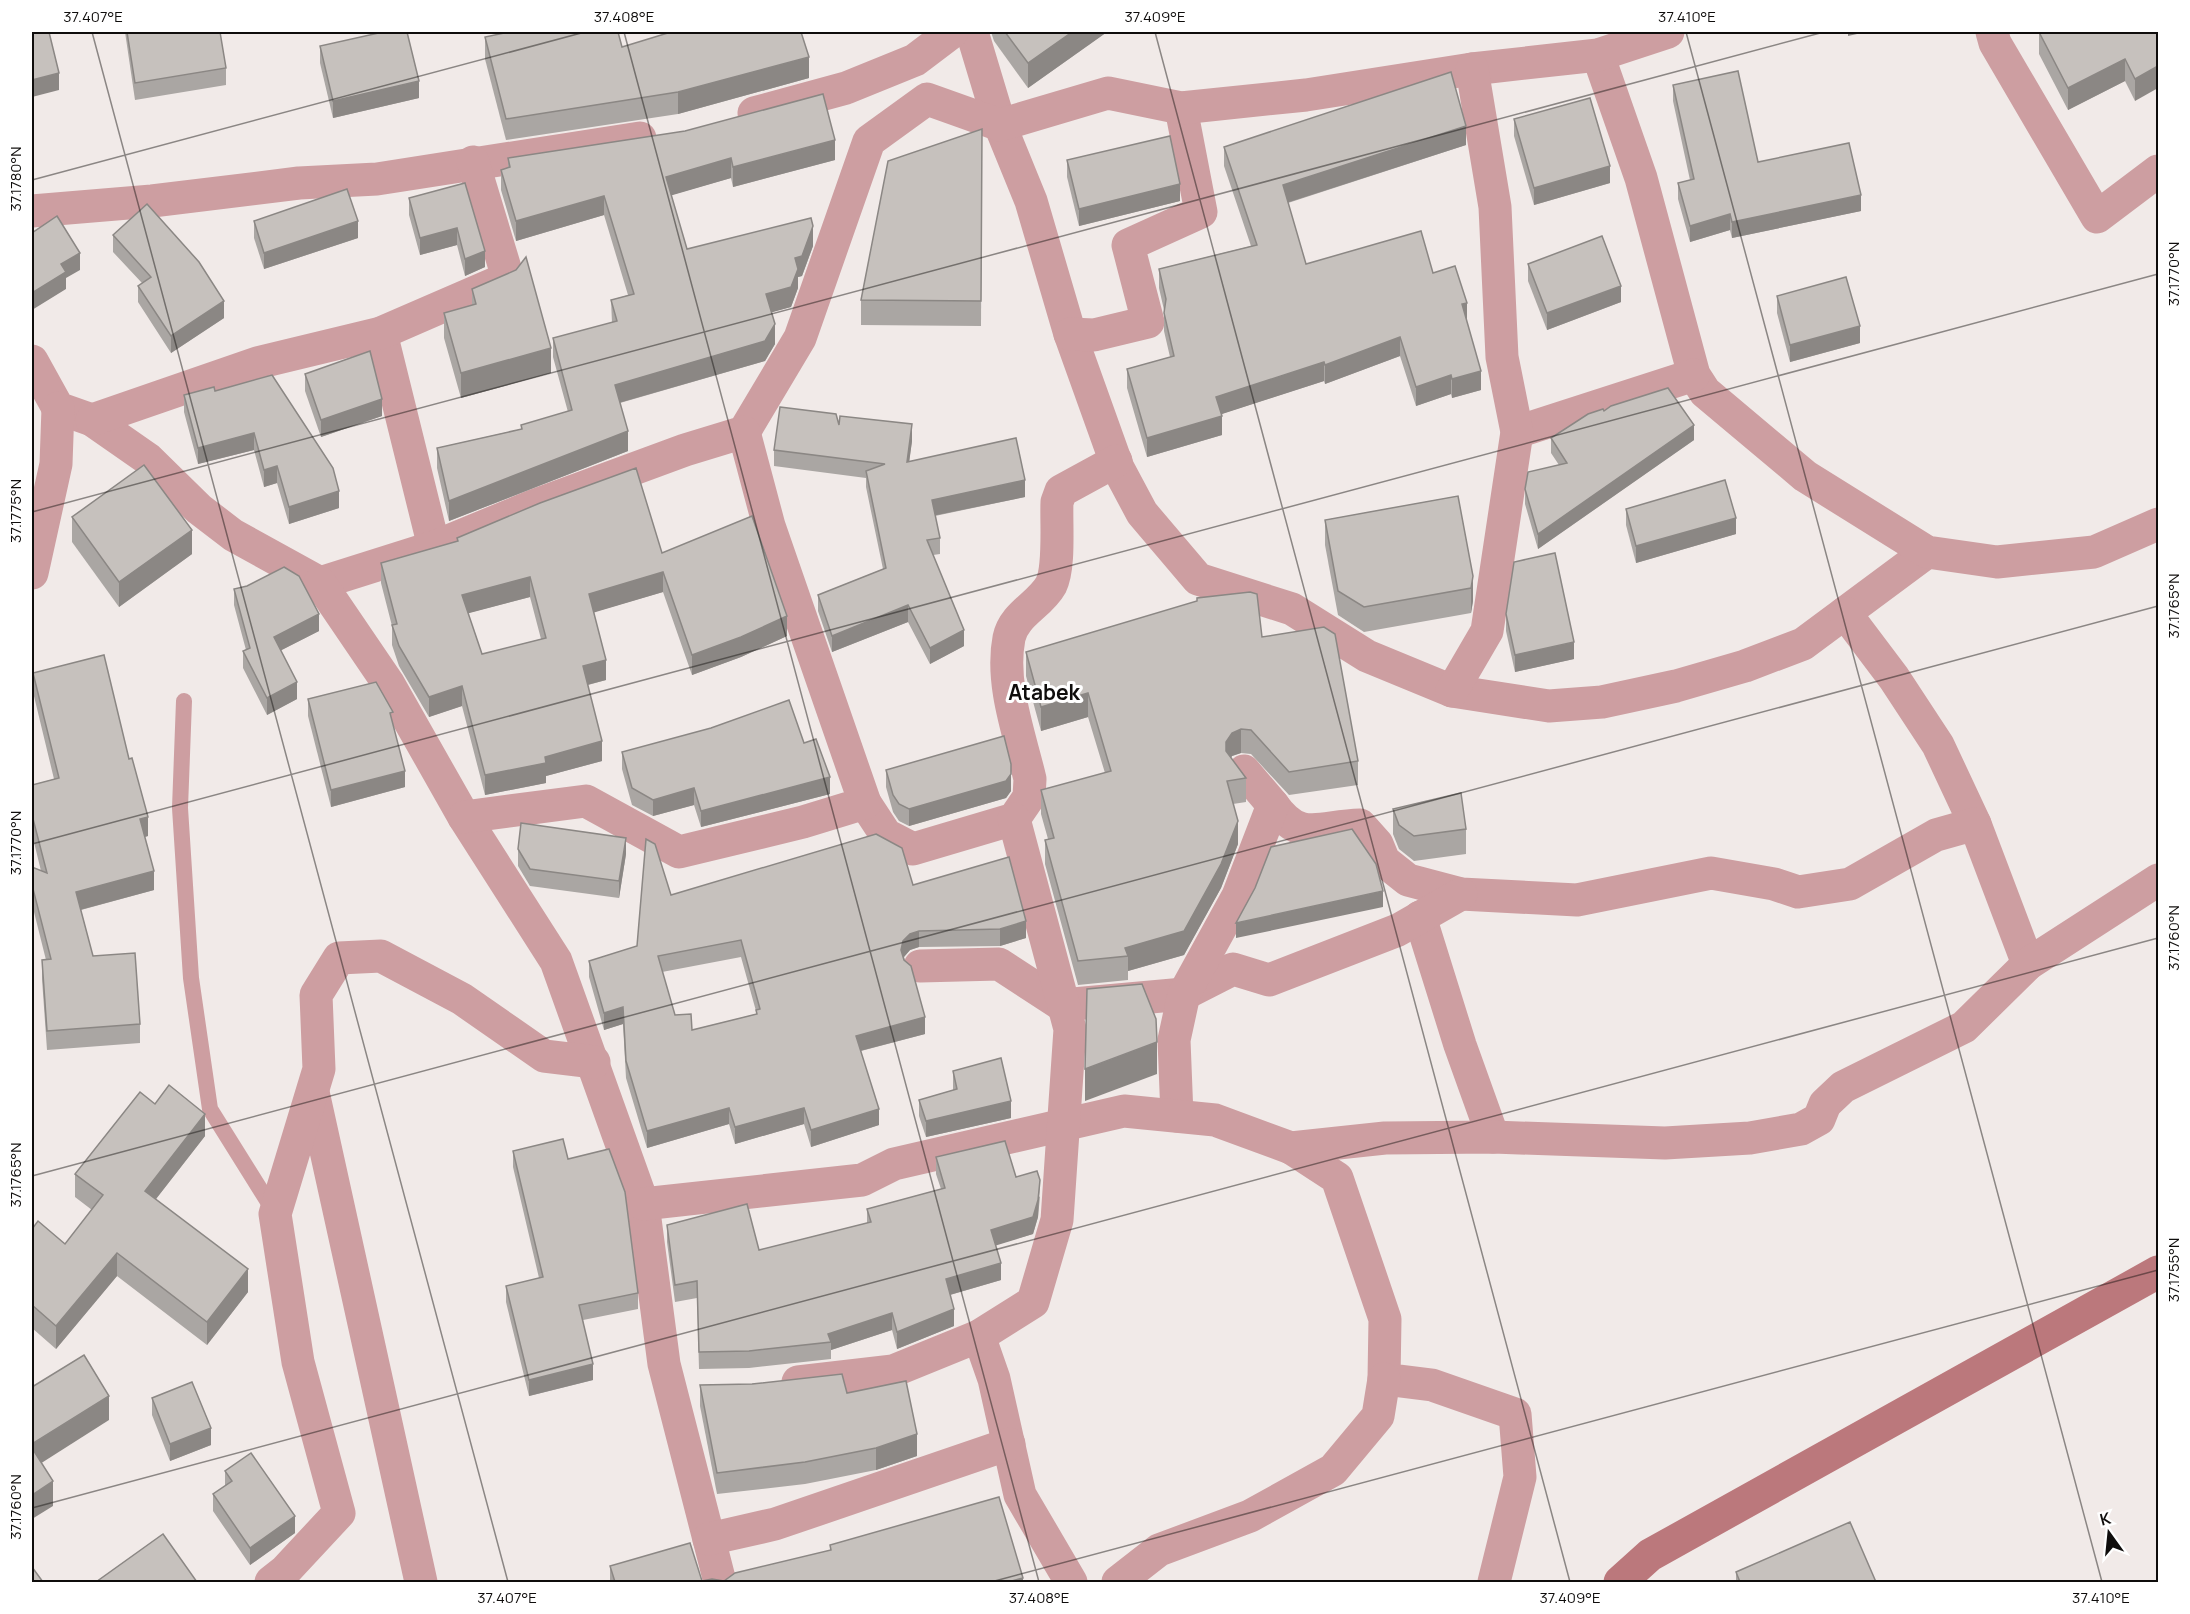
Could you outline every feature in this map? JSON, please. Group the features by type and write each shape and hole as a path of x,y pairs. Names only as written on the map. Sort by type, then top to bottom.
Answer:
{"street":[{"path":"726,120 846,88 915,60 952,32"},
{"path":"972,32 1000,125 1031,201 1070,334 1116,461 1142,513 1198,579 1292,609 1367,656 1452,691 1549,706 1602,702 1676,686 1745,666 1803,644 1927,552"},
{"path":"868,141 927,99 1000,125 1108,93 1180,108 1306,95 1472,69 1598,55 1668,32"},
{"path":"1992,32 1995,43 2097,217 2158,171"},
{"path":"1598,55 1641,178 1694,375 1705,392 1805,476 1927,552 1997,562 2094,552 2158,524"},
{"path":"320,583 434,547 533,506 685,450 744,432 800,338 868,141 915,60"},
{"path":"1452,691 1487,631 1517,432 1502,357 1495,207 1472,69"},
{"path":"1070,334 1094,335 1148,322 1128,245 1201,212 1180,108"},
{"path":"32,211 152,201 299,183 377,179 473,162 670,134"},
{"path":"92,420 256,363 381,333 508,278 473,162"},
{"path":"381,333 434,547"},
{"path":"32,361 58,408 56,464 32,573"},
{"path":"1517,432 1694,375"},
{"path":"58,408 92,420 148,459 199,509 233,535 320,583 388,683 464,817 556,961 643,1204 664,1364 720,1582"},
{"path":"744,432 770,526 865,803 886,835 913,849 1014,819 1029,797 1030,779 1007,674 1009,637 1019,618 1040,601 1052,583 1057,502 1061,491 1116,461"},
{"path":"1845,613 1894,678 1938,745 1975,824 2028,963"},
{"path":"1244,771 1286,822 1311,832 1338,826 1360,825 1377,844 1384,861 1408,880 1461,894 1577,900 1711,873 1774,884 1798,892 1850,884 1936,835 1975,824"},
{"path":"464,817 586,801 679,852 803,822 865,803"},
{"path":"1177,1116 1174,1040 1184,994 1238,896 1273,805"},
{"path":"762,1386 892,1371 979,1336 1034,1302 1057,1220 1070,1029 1014,819"},
{"path":"1292,1148 1385,1138 1493,1137 1665,1143 1750,1138 1801,1129 1819,1119 1825,1104 1843,1087 1964,1027 2028,963 2155,890"},
{"path":"920,966 999,964 1062,1005 1184,994 1233,969 1269,980 1398,930 1461,894"},
{"path":"1420,917 1460,1045 1493,1137"},
{"path":"271,1582 285,1571 339,1513 298,1362 275,1214 319,1069 316,995 339,958 381,956 462,999 544,1056 594,1062"},
{"path":"312,1090 421,1582"},
{"path":"643,1204 862,1180 894,1164 1124,1111 1215,1120 1292,1148 1337,1178 1385,1319 1384,1379 1378,1416 1333,1470 1250,1516 1159,1550 1118,1582"},
{"path":"1620,1582 1650,1555 2158,1272"},
{"path":"979,1336 994,1379 1020,1495 1071,1582"},
{"path":"1384,1379 1432,1385 1515,1414 1520,1477 1494,1582"},
{"path":"670,1388 705,1388"},
{"path":"709,1539 775,1524 1008,1444"}],"lane":[{"path":"184,701 181,831 191,978 210,1108 275,1214"}],"building":[{"path":"32,32 49,32 59,73 32,80"},
{"path":"127,32 220,32 226,68 135,83"},
{"path":"383,32 407,32 419,81 333,101 320,46"},
{"path":"509,32 618,32 622,47 671,32 801,32 809,57 678,92 506,119 485,37"},
{"path":"1005,32 1072,32 1028,63"},
{"path":"2039,32 2158,32 2158,66 2135,79 2125,59 2068,88"},
{"path":"1738,71 1758,162 1849,143 1861,195 1732,222 1730,214 1690,226 1678,183 1694,179 1673,85"},
{"path":"1451,72 1466,126 1283,185 1306,264 1421,231 1433,273 1455,266 1467,303 1462,304 1481,371 1452,379 1451,375 1416,387 1400,337 1325,365 1324,362 1216,397 1222,416 1147,438 1127,369 1174,356 1164,313 1166,299 1159,269 1257,245 1224,147"},
{"path":"823,94 835,140 733,167 731,158 666,177 687,249 811,218 813,226 802,256 795,258 798,269 791,287 766,294 775,324 765,341 615,385 628,431 449,501 437,448 522,429 521,425 572,410 553,338 617,321 611,300 634,294 604,196 516,221 501,170 510,167 508,158 685,131"},
{"path":"1590,98 1610,166 1534,188 1514,119"},
{"path":"982,129 981,301 861,300 888,161"},
{"path":"1170,136 1180,184 1079,209 1067,160"},
{"path":"465,183 485,251 465,259 457,228 420,238 409,198"},
{"path":"347,189 358,221 264,253 254,221"},
{"path":"147,204 199,262 224,301 171,336 138,286 151,277 113,235"},
{"path":"57,216 80,253 61,264 66,272 32,293 32,233"},
{"path":"1602,236 1621,286 1547,313 1528,264"},
{"path":"526,257 551,348 461,373 444,313 476,304 472,289 516,270"},
{"path":"1846,277 1860,326 1790,345 1777,296"},
{"path":"370,351 382,399 321,420 305,374"},
{"path":"272,375 333,468 339,491 289,507 277,466 264,470 254,433 198,448 184,395 214,387 215,391"},
{"path":"1668,388 1694,425 1538,534 1525,489 1528,472 1567,463 1551,438 1588,414 1603,409 1604,411 1611,406"},
{"path":"780,407 836,414 839,425 840,416 912,424 907,462 1016,438 1025,480 932,500 940,538 927,540 964,630 930,648 908,605 832,636 818,595 886,568 866,471 885,464 774,450"},
{"path":"144,465 192,530 119,582 72,517"},
{"path":"636,468 662,553 752,516 787,616 741,637 692,655 663,572 589,594 606,660 583,666 602,741 545,757 546,763 485,775 462,686 429,697 399,646 392,625 397,624 381,563 458,541 457,538 540,503","holes":["530,577 546,638 482,654 462,595"]},
{"path":"1725,480 1736,518 1636,546 1626,509"},
{"path":"1458,496 1473,576 1471,588 1364,607 1338,591 1325,520"},
{"path":"1555,553 1574,642 1515,655 1506,614 1514,562"},
{"path":"284,567 299,576 319,614 274,637 297,682 267,698 243,651 250,648 234,589 247,586"},
{"path":"1250,592 1257,594 1262,637 1324,627 1335,634 1358,761 1289,772 1251,730 1241,729 1232,733 1226,742 1226,751 1246,778 1227,781 1238,821 1221,864 1184,931 1125,948 1128,956 1078,961 1045,840 1054,838 1041,790 1111,771 1088,693 1041,707 1026,652 1197,601 1197,598"},
{"path":"104,655 129,759 132,758 148,817 140,819 154,871 76,892 93,956 135,953 140,1024 47,1031 42,960 51,959 32,885 32,867 47,873 32,815 32,785 59,778 33,673"},
{"path":"376,682 393,712 390,713 405,771 331,790 308,699"},
{"path":"789,700 804,743 816,739 830,777 701,811 694,788 653,800 632,788 622,752 711,728"},
{"path":"1004,736 1011,764 1011,774 1006,781 909,809 899,804 893,795 886,770"},
{"path":"1461,793 1466,829 1414,836 1399,825 1393,809"},
{"path":"521,823 626,838 619,881 530,869 518,849"},
{"path":"1352,829 1376,864 1383,891 1236,923 1255,888 1271,847"},
{"path":"876,834 902,848 913,885 1009,857 1026,921 1000,929 919,931 910,934 903,941 901,950 904,960 911,966 925,1017 856,1036 879,1109 811,1130 804,1108 735,1127 729,1108 647,1131 626,1061 623,1007 604,1013 589,961 637,946 646,839 655,844 671,895","holes":["741,940 760,1009 756,1010 757,1014 692,1030 691,1014 675,1015 658,956"]},
{"path":"1142,984 1156,1019 1157,1042 1085,1069 1087,989"},
{"path":"1001,1058 1011,1101 926,1121 919,1100 957,1089 953,1071"},
{"path":"169,1085 205,1114 145,1191 248,1269 207,1322 117,1253 56,1326 32,1305 32,1229 38,1221 65,1244 103,1195 75,1174 140,1092 155,1104"},
{"path":"563,1139 568,1159 609,1149 625,1192 638,1293 579,1305 593,1364 529,1380 506,1286 543,1277 513,1151"},
{"path":"1005,1141 1016,1177 1037,1171 1040,1180 1033,1217 991,1230 1001,1263 946,1279 954,1309 897,1332 892,1313 828,1334 831,1342 749,1351 699,1352 697,1281 675,1285 667,1225 747,1204 759,1250 871,1222 867,1209 945,1188 936,1157"},
{"path":"84,1355 109,1396 32,1444 32,1387"},
{"path":"842,1374 847,1393 906,1381 917,1434 876,1448 805,1462 717,1473 700,1385 752,1384"},
{"path":"192,1382 211,1428 170,1444 152,1398"},
{"path":"32,1448 53,1481 32,1495"},
{"path":"251,1453 295,1516 250,1548 213,1494 232,1481 225,1471"},
{"path":"999,1497 1023,1578 1008,1582 615,1582 610,1566 690,1543 702,1581 712,1579 724,1581 735,1573 831,1550 830,1545"},
{"path":"1850,1522 1876,1582 1740,1582 1736,1572"},
{"path":"163,1534 197,1582 96,1582"},
{"path":"32,1567 43,1582 32,1582"}],"district":[{"name":"Atabek","path":"1044,693"}]}
